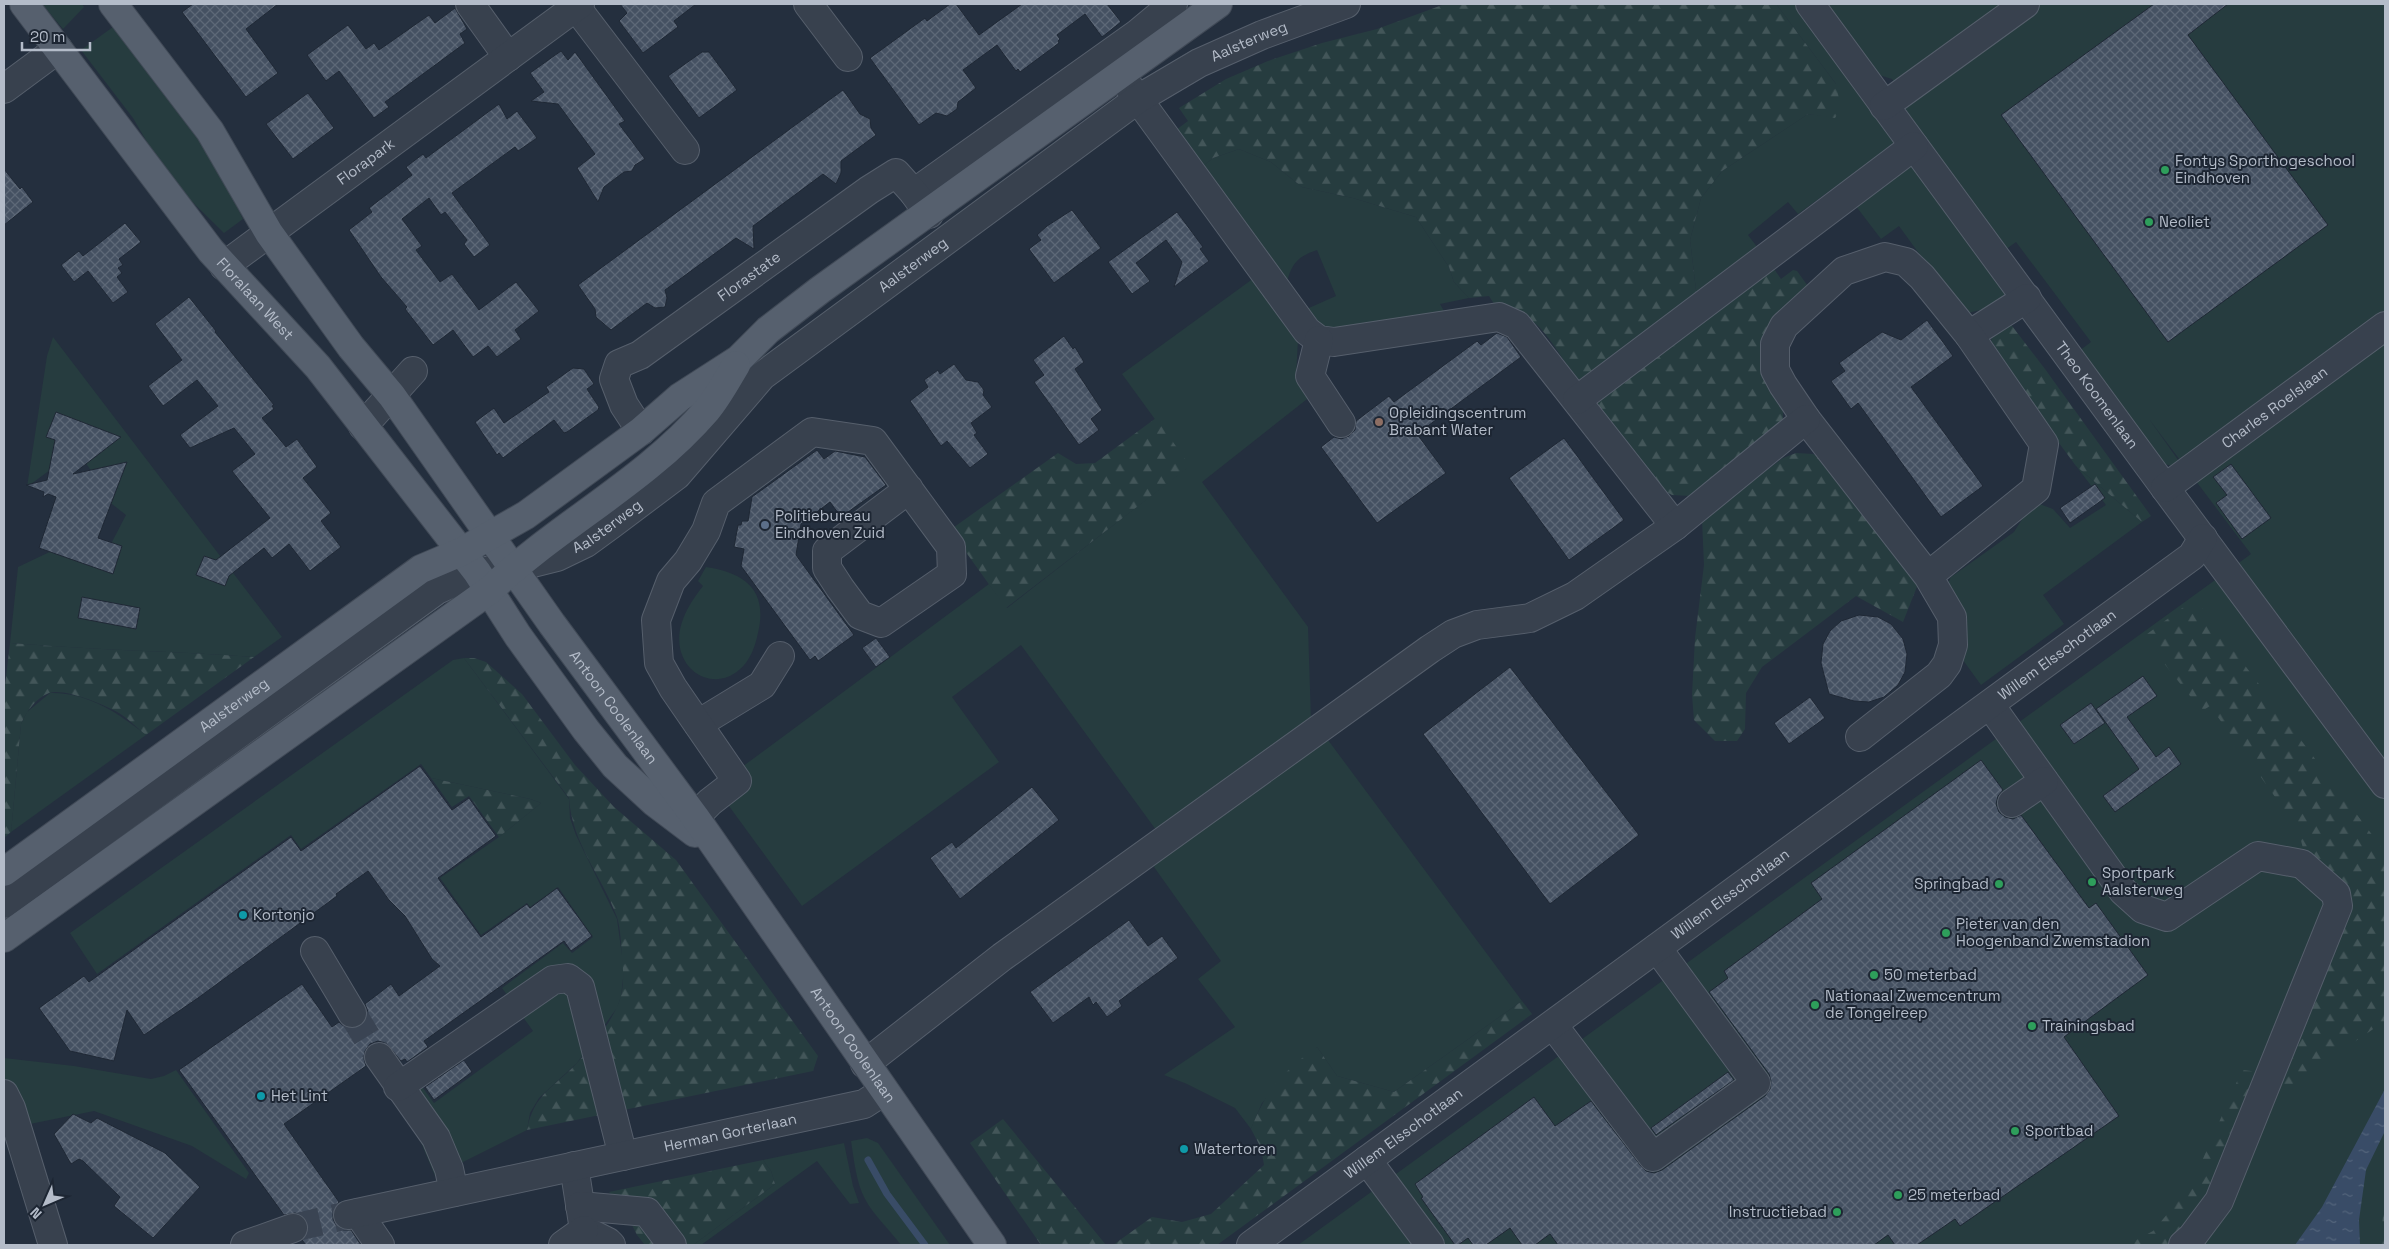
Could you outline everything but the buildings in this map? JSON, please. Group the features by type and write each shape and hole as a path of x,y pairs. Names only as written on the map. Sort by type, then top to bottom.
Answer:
{"main road":[{"name":"Floralaan West","path":"24,4 211,251 318,367 476,572"},
{"path":"114,4 210,131 268,234 351,347 392,396 513,568"},
{"name":"Aalsterweg","path":"4,938 476,572 490,536 526,515 641,431 680,397 739,359 768,330 820,290 922,203 1119,74 1218,4"},
{"name":"Aalsterweg","path":"4,872 421,569 476,572 513,568 638,476 674,444 708,409 739,359"},
{"name":"Antoon Coolenlaan","path":"513,568 695,818 992,1245"},
{"name":"Antoon Coolenlaan","path":"476,572 518,636 586,730 615,766 654,802 713,846"}],"street":[{"path":"470,4 508,57"},
{"path":"808,4 848,57"},
{"name":"Aalsterweg","path":"513,568 558,557 586,543 612,524 677,475 762,376 1138,99 1199,63 1262,35 1346,4"},
{"name":"Theo Koomenlaan","path":"1810,4 2385,784"},
{"path":"1884,106 2025,4"},
{"name":"Florapark","path":"224,266 578,5 685,150"},
{"name":"Aalsterweg","path":"922,203 1137,34 1159,8"},
{"path":"4,89 58,48"},
{"path":"1119,74 1307,331 1318,340 1334,342 1499,317 1518,325 1675,526"},
{"path":"1577,400 1914,146"},
{"name":"Florastate","path":"641,431 624,404 614,379 619,364 640,354 869,190 896,173 922,203"},
{"path":"1860,738 1940,675 1947,664 1953,645 1952,618 1928,576 1806,419 1775,370 1775,344 1784,326 1844,271 1885,257 1906,262 1922,277 1969,335 2044,444 2036,489 1928,576"},
{"path":"1969,335 2027,298"},
{"name":"Charles Roelslaan","path":"2165,488 2385,326"},
{"path":"1318,340 1310,376 1341,423"},
{"path":"363,426 392,396 404,379 413,372"},
{"path":"865,1064 1002,957 1430,649 1453,634 1477,625 1530,618 1575,596 1675,526 1806,419"},
{"path":"695,818 710,802 737,780 673,688 659,663 656,620 671,581 688,561 706,531 716,503 812,432 873,441 909,489 951,547 952,574 880,623 860,614 840,588 827,568 827,551 909,489"},
{"name":"Willem Elsschotlaan","path":"1251,1245 2192,556 2202,538"},
{"name":"Aalsterweg","path":"4,904 419,602 437,590 476,572"},
{"path":"698,724 762,685 780,656"},
{"path":"1990,705 2123,892 2143,909 2167,917 2258,856 2302,864 2336,894 2338,906 2219,1201 2192,1237 2183,1245"},
{"path":"2012,803 2044,781"},
{"path":"1552,1025 1653,1157 1756,1083 1657,948"},
{"path":"315,951 352,1013"},
{"path":"398,1087 553,980 568,978 580,987 623,1156"},
{"path":"379,1058 436,1138 449,1169 454,1192"},
{"name":"Herman Gorterlaan","path":"380,1245 353,1214 864,1104 884,1091"},
{"path":"4,1094 11,1108 53,1245"},
{"path":"1367,1160 1430,1245"},
{"path":"574,1166 576,1227"},
{"path":"576,1227 647,1212 672,1245"},
{"path":"576,1227 611,1245"},
{"path":"245,1245 289,1235"}],"green space":[{"path":"42,4 82,4 84,7 63,29"},
{"path":"1445,4 1776,4 1836,84 1841,108 1835,118 1808,114 1722,171 1701,198 1690,240 1697,299 1581,381 1535,323 1498,310 1489,296 1469,298 1454,282 1449,267 1416,217 1353,198 1302,187 1271,162 1239,149 1213,158 1199,169 1172,133 1188,121 1179,108 1226,79 1268,61 1322,43 1377,29"},
{"path":"1776,4 1795,4 2008,292 2007,299 1994,307 1963,314 1899,226 1881,239 1839,184 1798,214 1788,202 1748,235 1761,252 1697,299 1690,240 1701,198 1722,171 1808,114 1835,117 1836,84"},
{"name":"Sportpark Aalsterweg","path":"1825,4 2385,4 2385,1245 1298,1245 2251,554 2149,419 2181,464 2172,466 2161,463 2079,351 2091,342 2016,242 2005,250 1908,119 1906,108 1910,102 1892,79 1879,75"},
{"path":"120,22 201,135 243,219 224,233 168,178 133,118 81,50"},
{"path":"1239,149 1271,162 1302,187 1353,198 1416,217 1449,267 1454,282 1469,298 1440,304 1448,318 1328,332 1302,311 1336,296 1317,250 1295,263 1286,286 1199,169 1213,158"},
{"path":"1771,265 1781,279 1793,270 1797,271 1810,289 1781,313 1783,418 1780,429 1691,496 1672,495 1663,490 1598,408 1598,398"},
{"path":"1254,278 1298,339 1296,378 1311,396 1202,482 1308,627 1311,720 1159,834 1021,645 952,697 999,762 802,906 726,802 742,767 989,584 1007,608 1189,466 1122,374"},
{"path":"2009,322 2151,516 2142,522 2076,466 1999,362 1993,348 1993,335"},
{"path":"53,337 282,637 254,657 10,643 18,567 58,548 100,565 126,515 89,486 98,481 77,450 27,487 47,356"},
{"path":"1156,418 1190,466 1006,608 950,530 1058,453 1076,464 1095,463"},
{"path":"1796,453 1813,454 1826,461 1918,584 1903,622 1856,596 1762,667 1746,693 1745,729 1737,741 1715,741 1694,720 1692,695 1695,638 1704,565 1702,519 1783,458"},
{"path":"2076,466 2142,522 2043,595 2064,624 1981,685 1960,656 1946,587 1951,577 2014,532 2026,513 2037,503 2053,509 2070,528 2106,505"},
{"path":"706,567 743,579 751,586 760,606 758,633 746,662 731,675 714,679 705,678 690,668 681,652 679,643 684,616 703,586 698,581"},
{"path":"2189,603 2201,607 2385,852 2385,1021 2269,1100 2349,900 2305,856 2298,829 2210,706 2202,711 2143,637"},
{"path":"10,643 254,657 146,735 119,713 85,698 56,692 44,695 29,710 21,724 11,832 4,838 4,694"},
{"path":"464,658 569,799 570,818 576,835 617,919 624,970 621,997 617,1008 577,1063 539,1098 530,1113 527,1130 435,1176 402,1097 420,1084 434,1103 533,1031 502,988 563,943 572,953 593,937 558,887 530,907 527,903 481,935 440,878 499,837 541,803 431,778 421,764 301,849 291,835 97,974 70,933 453,660"},
{"path":"464,658 474,658 486,662 522,694 575,765 614,807 676,860 818,1056 813,1071 527,1130 530,1118 540,1099 569,1072 588,1050 604,1029 617,1007 621,996 623,977 620,933 617,917 611,902 588,859 576,830 571,815 569,798"},
{"path":"50,693 77,696 102,705 146,735 11,832 21,724 27,712"},
{"path":"1325,736 1522,1001 1394,1092 1337,1076 1317,1047 1262,1103 1251,1129 1235,1108 1187,1084 1164,1075 1235,1027 1198,979 1221,961 1154,867 1157,860"},
{"path":"431,778 541,803 499,837 469,796 452,807"},
{"path":"1522,1001 1532,1014 1217,1245 1113,1245 1152,1217 1182,1222 1211,1214 1264,1165 1261,1148 1251,1129 1257,1115 1277,1082 1294,1064 1317,1047 1337,1076 1394,1092"},
{"path":"4,1058 74,1066 151,1079 164,1076 176,1070 249,1173 246,1179 192,1146 94,1111 25,1125 4,1079"},
{"path":"2242,1070 2260,1072 2211,1196 2170,1245 2127,1245 2153,1231 2191,1186"},
{"path":"1003,1119 1106,1245 1041,1245 970,1143"},
{"path":"867,1138 878,1143 950,1245 901,1245 873,1211 859,1185 851,1141"},
{"path":"844,1143 853,1186 859,1203 850,1204 817,1161 701,1245 693,1245 775,1184 771,1171 763,1160"},
{"path":"763,1160 771,1171 775,1184 693,1245 645,1245 637,1235 624,1209 609,1192"},
{"path":"2385,1184 2385,1245 2381,1245"}],"water":[{"path":"2385,1089 2385,1131 2366,1170 2359,1220 2360,1245 2295,1245 2322,1207"}],"waterway":[{"path":"868,1160 887,1194 925,1245"}],"tunnel":[{"path":"352,1013 379,1057"},
{"path":"293,1228 348,1215"}],"place":[{"name":"Fontys Sporthogeschool Eindhoven","path":"2165,170"},
{"name":"Neoliet","path":"2149,222"},
{"name":"Opleidingscentrum Brabant Water","path":"1379,422"},
{"name":"Politiebureau Eindhoven Zuid","path":"765,525"},
{"name":"Sportpark Aalsterweg","path":"2092,882"},
{"name":"Springbad","path":"1999,884"},
{"name":"Kortonjo","path":"243,915"},
{"name":"Pieter van den Hoogenband Zwemstadion","path":"1946,933"},
{"name":"50 meterbad","path":"1874,975"},
{"name":"Nationaal Zwemcentrum de Tongelreep","path":"1815,1005"},
{"name":"Trainingsbad","path":"2032,1026"},
{"name":"Het Lint","path":"261,1096"},
{"name":"Sportbad","path":"2015,1131"},
{"name":"Watertoren","path":"1184,1149"},
{"name":"25 meterbad","path":"1898,1195"},
{"name":"Instructiebad","path":"1837,1212"}]}
